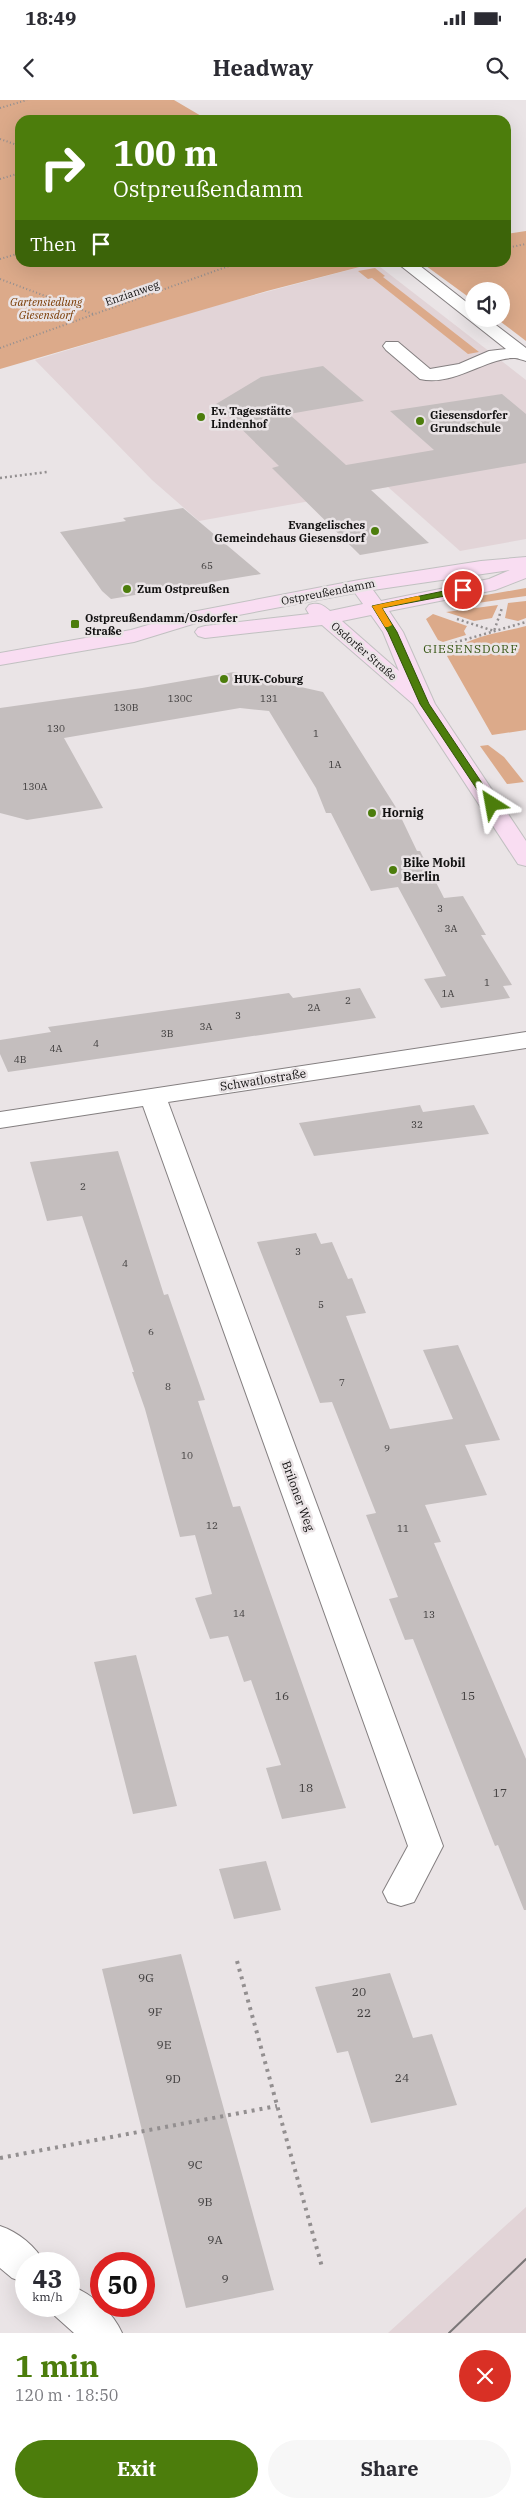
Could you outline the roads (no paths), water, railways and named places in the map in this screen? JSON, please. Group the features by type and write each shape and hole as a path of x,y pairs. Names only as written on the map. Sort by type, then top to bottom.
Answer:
{"main road":[{"name":"Ostpreußendamm","path":"134,636 192,618 359,586 471,568 526,563"},
{"name":"Ostpreußendamm","path":"0,659 134,636 192,633 326,618 377,606 494,584 526,571"},
{"name":"Osdorfer Straße","path":"359,586 377,606 393,632 424,704 524,851"},
{"name":"Osdorfer Straße","path":"304,597 424,704"}],"street":[{"path":"410,267 465,309"},
{"path":"489,327 524,354"},
{"path":"392,346 426,375 463,369 494,356 524,354"},
{"name":"Schwatlostraße","path":"0,1120 526,1040"},
{"name":"Briloner Weg","path":"153,1097 426,1846 401,1892"},
{"path":"0,2243 15,2256"},
{"path":"80,2313 102,2333"}],"tram line":[{"path":"449,2333 526,2259"}],"place":[{"name":"Ev. Tagesstätte Lindenhof","path":"201,417"},
{"name":"Giesensdorfer Grundschule","path":"420,421"},
{"name":"Evangelisches Gemeindehaus Giesensdorf","path":"375,531"},
{"name":"Zum Ostpreußen","path":"127,589"},
{"name":"Ostpreußendamm/Osdorfer Straße","path":"75,624"},
{"name":"HUK-Coburg","path":"224,679"},
{"name":"Hornig","path":"372,813"},
{"name":"Bike Mobil Berlin","path":"393,870"}],"district":[{"name":"GIESENSDORF","path":"471,649"}],"park label":[{"name":"Gartensiedlung Giesensdorf","path":"46,308"}]}
